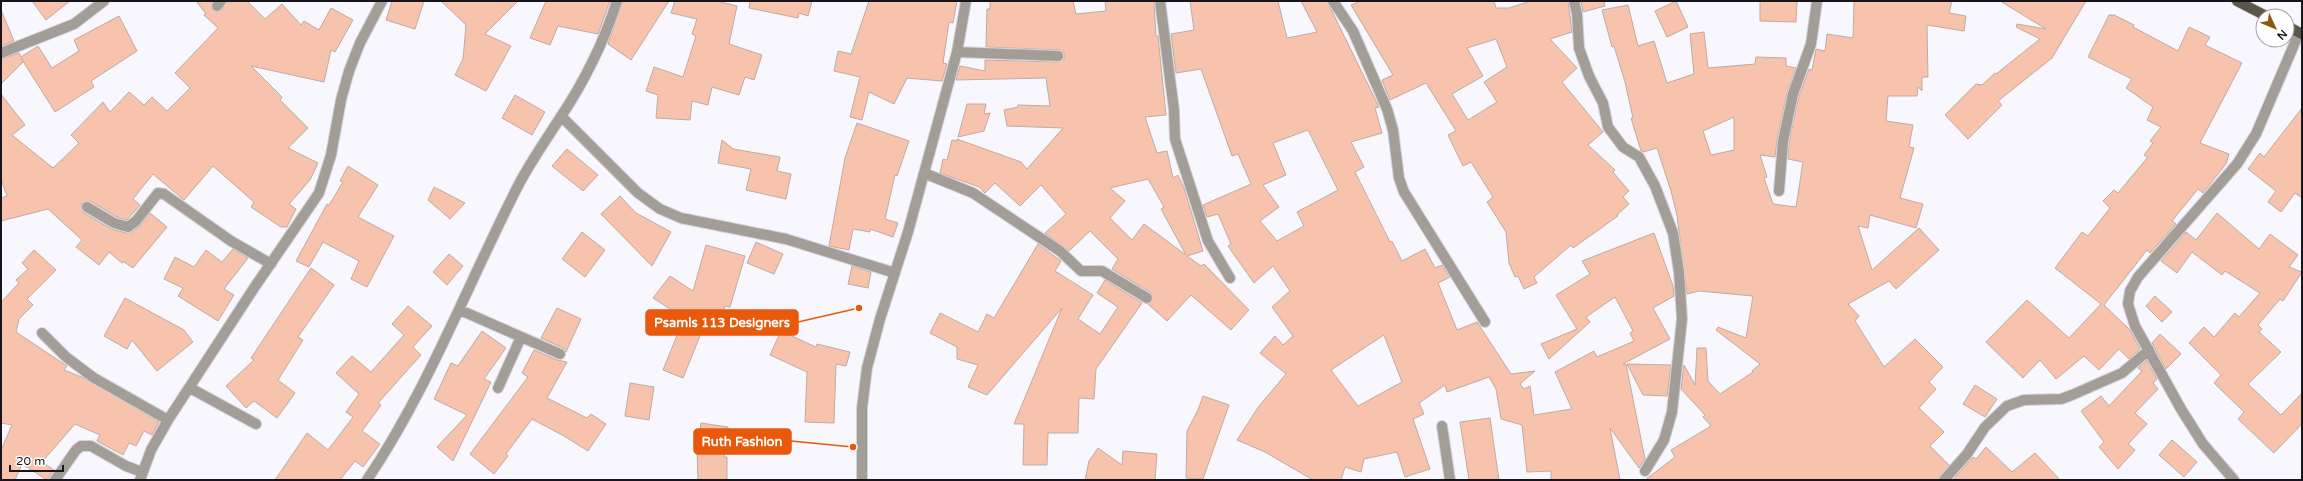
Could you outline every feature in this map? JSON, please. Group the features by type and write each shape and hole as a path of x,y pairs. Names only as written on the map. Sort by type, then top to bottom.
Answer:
{"main road":[{"path":"2237,1 2255,10"}],"street":[{"path":"1,53 74,24 104,1"},
{"path":"55,480 76,450 81,446 91,446 141,476 151,450 168,420 319,193 331,155 341,100 349,71 360,43 382,1"},
{"path":"367,480 416,396 460,310 524,175 561,116 592,61 610,21 617,1"},
{"path":"862,480 862,408 867,368 924,174 957,52 966,1"},
{"path":"1160,1 1174,110 1176,139 1208,241 1230,278"},
{"path":"1333,1 1353,31 1387,109 1393,130 1399,178 1404,192 1485,322"},
{"path":"1574,1 1577,14 1579,48 1589,76 1603,103 1608,127 1623,147 1639,157 1655,186 1673,233 1679,272 1682,319 1672,412 1664,440 1645,471"},
{"path":"1779,191 1783,141 1793,94 1812,44 1817,1"},
{"path":"2234,480 2203,444 2181,409 2135,326 2128,304 2130,291 2138,277 2237,164 2249,146 2256,134 2301,33"},
{"path":"957,52 1058,56"},
{"path":"561,116 638,193 651,204 670,214 786,240 895,273"},
{"path":"924,174 973,192 1060,250 1081,271 1102,271 1147,298"},
{"path":"87,207 114,223 128,227 136,221 158,193 164,194 231,241 271,264"},
{"path":"460,310 560,354"},
{"path":"42,333 66,357 94,378 168,420"},
{"path":"498,388 521,337"},
{"path":"1944,480 1967,454 1985,427 2007,406 2024,400 2054,399 2072,395 2122,373 2149,350"},
{"path":"190,388 256,424"},
{"path":"1442,426 1450,480"}],"building":[{"path":"32,1 70,1 46,20"},
{"path":"196,1 213,1 211,8 216,12 222,10 227,1 247,1 265,19 282,4 301,25 304,21 319,30 331,8 353,20 335,52 331,50 324,82 251,66 282,97 280,100 308,128 288,148 318,163 310,180 289,204 296,209 287,227 281,227 251,207 254,202 213,166 184,200 153,174 133,199 140,205 127,220 117,217 90,201 82,203 81,207 84,213 111,229 126,233 132,232 140,226 150,213 167,227 133,268 124,262 122,263 109,252 99,265 76,247 82,240 48,209 1,221 1,198 7,196 1,179 1,94 25,125 12,135 53,168 79,143 71,135 103,102 110,112 129,92 144,105 152,97 167,111 190,88 175,73 218,28 204,15 206,14"},
{"path":"392,1 424,1 415,29 386,20"},
{"path":"441,1 518,1 485,34 511,46 486,91 455,75 463,59 466,25"},
{"path":"546,1 610,1 598,34 558,26 550,45 530,38"},
{"path":"623,1 669,1 631,60 608,44"},
{"path":"675,1 717,1 737,6 729,44 762,55 754,80 745,77 739,95 712,87 708,105 692,101 690,120 656,118 658,95 646,91 654,67 683,77 696,36 692,34 697,19 671,13"},
{"path":"750,1 812,1 808,16 799,13 798,18 749,8"},
{"path":"869,1 957,1 953,23 949,22 943,63 947,64 942,81 907,78 894,104 869,92 862,120 850,117 860,77 834,71 838,51 851,54"},
{"path":"990,1 1073,1 1076,14 1106,11 1105,1 1154,1 1156,36 1158,36 1166,115 1145,117 1157,153 1167,151 1173,178 1178,175 1184,188 1203,251 1187,256 1201,266 1204,264 1249,310 1231,330 1191,295 1167,321 1148,304 1153,298 1151,293 1112,269 1118,259 1090,231 1069,251 1045,233 1066,214 1041,185 1020,206 995,183 985,193 979,187 940,173 943,159 947,160 952,140 957,141 957,139 1021,162 1027,169 1063,128 1007,126 1004,110 1018,107 1018,105 1050,106 1046,78 956,80 960,66 985,71 985,60 1058,62 1064,59 1064,53 1059,50 986,47 987,9 990,9","holes":["1148,179 1164,207 1161,209 1186,255 1144,224 1132,240 1110,218 1125,201 1110,188"]},
{"path":"1190,1 1278,1 1287,38 1317,32 1301,1 1327,1 1379,107 1375,108 1382,133 1351,142 1364,167 1355,172 1390,242 1392,241 1402,261 1425,249 1435,268 1442,265 1450,277 1438,283 1457,330 1477,322 1511,374 1535,371 1520,384 1524,389 1530,386 1534,415 1572,409 1555,372 1594,351 1597,357 1634,341 1630,333 1633,331 1615,297 1586,317 1590,322 1549,359 1541,344 1577,329 1556,295 1590,274 1582,261 1654,233 1673,286 1674,296 1653,308 1670,339 1623,364 1626,364 1645,459 1639,468 1610,428 1620,480 1551,480 1551,471 1527,472 1522,425 1501,419 1496,389 1489,377 1447,392 1445,385 1419,403 1424,414 1413,419 1430,469 1405,477 1397,452 1364,459 1361,472 1345,467 1341,480 1313,480 1265,452 1237,440 1259,406 1286,374 1260,353 1275,336 1283,345 1293,336 1272,307 1290,291 1273,266 1254,283 1228,246 1231,244 1218,214 1207,217 1203,205 1251,184 1238,154 1232,156 1201,69 1176,73 1171,34 1194,30","holes":["1308,130 1338,190 1297,212 1304,226 1277,241 1260,221 1279,207 1263,185 1286,175 1273,143","1384,335 1402,382 1358,406 1331,370"]},
{"path":"1361,1 1494,1 1496,8 1509,8 1531,1 1568,1 1572,32 1550,39 1577,68 1562,82 1603,132 1588,145 1615,170 1613,172 1629,191 1623,197 1629,204 1617,215 1618,216 1573,248 1571,245 1534,277 1537,283 1524,289 1518,276 1515,277 1509,263 1506,232 1487,202 1493,197 1471,162 1463,166 1448,135 1456,131 1426,83 1390,100 1382,80 1393,75 1351,5","holes":["1496,39 1507,67 1484,82 1497,102 1468,120 1452,94 1483,76 1467,48"]},
{"path":"1581,1 1604,1 1605,6 1583,12"},
{"path":"1676,1 1688,27 1667,37 1655,11"},
{"path":"1760,1 1797,1 1796,22 1760,21"},
{"path":"1854,1 1952,1 1949,13 1966,16 1964,31 1927,25 1928,77 1922,77 1922,91 1918,87 1917,96 1888,96 1886,121 1913,125 1909,147 1914,148 1900,198 1923,204 1916,228 1870,215 1868,228 1858,226 1872,270 1919,228 1939,250 1896,289 1889,281 1848,304 1859,316 1855,321 1884,367 1915,339 1943,367 1929,382 1936,389 1919,408 1944,432 1930,446 1949,465 1938,480 1645,480 1675,457 1671,450 1711,426 1703,417 1705,415 1681,389 1684,365 1695,385 1697,348 1706,348 1708,381 1720,394 1753,372 1752,371 1760,364 1716,330 1718,327 1746,338 1753,296 1699,291 1687,294 1677,215 1671,191 1657,148 1643,152 1641,151 1631,118 1633,118 1625,82 1614,46 1612,47 1602,10 1628,5 1638,46 1654,41 1667,83 1694,74 1690,34 1704,32 1708,68 1755,64 1756,57 1786,58 1786,66 1796,68 1787,93 1775,157 1760,155 1767,177 1764,178 1773,204 1796,207 1803,162 1788,159 1789,142 1799,96 1809,69 1812,70 1816,49 1825,51 1827,34 1853,38","holes":["1734,117 1734,150 1711,155 1703,131"]},
{"path":"2000,1 2086,1 2052,58 1998,101 2002,105 1968,139 1945,115 1976,84 1982,85 1995,73 1996,74 2040,39 2016,27 2017,24 2046,29"},
{"path":"1,10 14,41 1,46"},
{"path":"2109,15 2114,15 2134,25 2133,27 2178,51 2189,27 2210,37 2205,45 2242,63 2200,143 2229,154 2226,164 2203,193 2198,189 2172,221 2176,224 2150,253 2147,250 2104,305 2130,330 2140,349 2129,359 2119,349 2099,370 2084,356 2056,379 2040,360 2023,378 1986,342 2027,300 2069,338 2101,304 2055,268 2082,232 2088,236 2110,208 2103,201 2114,190 2118,193 2148,157 2144,155 2153,143 2150,141 2161,127 2147,120 2153,107 2126,88 2132,79 2088,57"},
{"path":"119,16 137,51 91,81 94,87 55,112 21,58 23,62 1,84 1,59 19,53 21,57 38,46 52,68 79,51 74,40"},
{"path":"515,95 545,112 532,135 502,118"},
{"path":"967,104 986,104 984,114 990,113 984,131 958,137"},
{"path":"2302,108 2302,198 2295,193 2281,212 2268,202 2276,191 2248,169 2260,153 2264,157"},
{"path":"857,123 909,141 897,176 895,175 885,219 898,223 893,237 870,229 870,232 853,229 849,250 829,246 845,158"},
{"path":"722,140 733,149 780,157 777,171 791,174 786,199 746,190 751,169 718,163"},
{"path":"567,149 598,175 583,191 552,166"},
{"path":"348,166 378,185 358,217 394,236 367,287 351,279 359,261 323,242 309,267 296,261 327,204 329,205 343,182 340,181"},
{"path":"434,187 465,203 450,219 428,200"},
{"path":"620,196 636,213 671,232 652,266 601,214"},
{"path":"2217,213 2259,249 2270,234 2298,255 2289,267 2302,272 2283,301 2280,299 2258,325 2262,329 2259,332 2281,352 2248,384 2281,415 2302,393 2302,424 2274,453 2238,419 2244,412 2214,383 2221,375 2189,343 2204,327 2214,337 2235,313 2239,317 2260,293 2225,271 2222,275 2192,252 2177,273 2161,261 2186,232 2196,240"},
{"path":"582,232 605,250 585,277 562,259"},
{"path":"756,242 783,254 774,274 747,263"},
{"path":"1038,244 1061,261 1055,271 1093,295 1078,319 1100,334 1118,307 1097,293 1105,280 1142,303 1096,369 1094,399 1079,398 1078,433 1048,433 1047,465 1023,465 1024,424 1014,424 1062,308 987,395 968,387 978,365 957,359 957,347 930,333 940,313 978,332 987,314 994,318"},
{"path":"706,245 745,256 730,307 725,306 721,320 708,316 683,378 663,370 684,318 653,298 670,276 693,291"},
{"path":"233,249 248,258 224,289 234,295 218,321 178,296 183,288 164,279 175,257 194,267 206,250 222,262"},
{"path":"34,250 56,270 27,299 33,305 19,319 16,332 67,366 64,370 84,378 159,422 152,435 144,431 136,446 129,443 123,455 97,441 100,435 75,424 42,462 54,470 47,480 22,464 15,480 1,480 1,450 12,425 1,423 1,302 19,283 16,280 28,269 22,263"},
{"path":"449,254 463,266 447,285 433,272"},
{"path":"852,266 871,272 868,288 848,284"},
{"path":"311,268 334,285 298,337 303,340 278,380 295,393 277,418 254,401 246,408 226,386 254,360 251,358"},
{"path":"2155,296 2172,312 2162,322 2146,306"},
{"path":"125,298 184,330 193,342 157,371 132,340 127,349 104,336"},
{"path":"408,306 432,326 413,347 421,355 378,403 381,405 362,431 380,444 363,467 355,461 340,480 275,480 307,433 328,450 353,417 346,412 359,394 336,373 352,356 371,372 404,335 392,324"},
{"path":"557,308 581,319 566,352 563,348 541,338"},
{"path":"482,331 506,348 484,379 491,382 453,461 437,447 467,415 434,399 451,363 458,366"},
{"path":"781,331 816,347 817,344 850,352 846,366 836,364 834,423 805,422 807,372 770,355"},
{"path":"2160,334 2181,354 2166,369 2152,343"},
{"path":"534,350 557,360 567,362 547,398 587,418 591,414 606,424 588,451 532,419 506,454 508,456 494,474 470,454 528,377 522,373"},
{"path":"2147,360 2157,379 2153,383 2158,389 2135,413 2147,424 2128,444 2135,450 2118,469 2099,447 2104,442 2081,411 2101,396 2109,406 2142,371 2138,368"},
{"path":"1627,364 1671,365 1667,396 1643,395"},
{"path":"630,383 654,387 649,420 625,416"},
{"path":"1975,385 1997,399 1985,417 1963,404"},
{"path":"1203,396 1229,405 1203,479 1186,478 1187,431 1198,410"},
{"path":"1490,418 1499,480 1469,480 1460,422"},
{"path":"701,423 728,427 724,457 727,457 727,480 698,480 697,451"},
{"path":"2172,440 2197,462 2184,477 2159,455"},
{"path":"1986,447 2012,472 2035,453 2060,480 1953,480 1971,459 1974,457 1976,459"},
{"path":"1098,448 1122,465 1123,451 1157,454 1155,480 1085,480 1089,461"}],"place":[{"name":"Psamls 113 Designers","path":"859,308"},
{"name":"Ruth Fashion","path":"853,447"}]}
